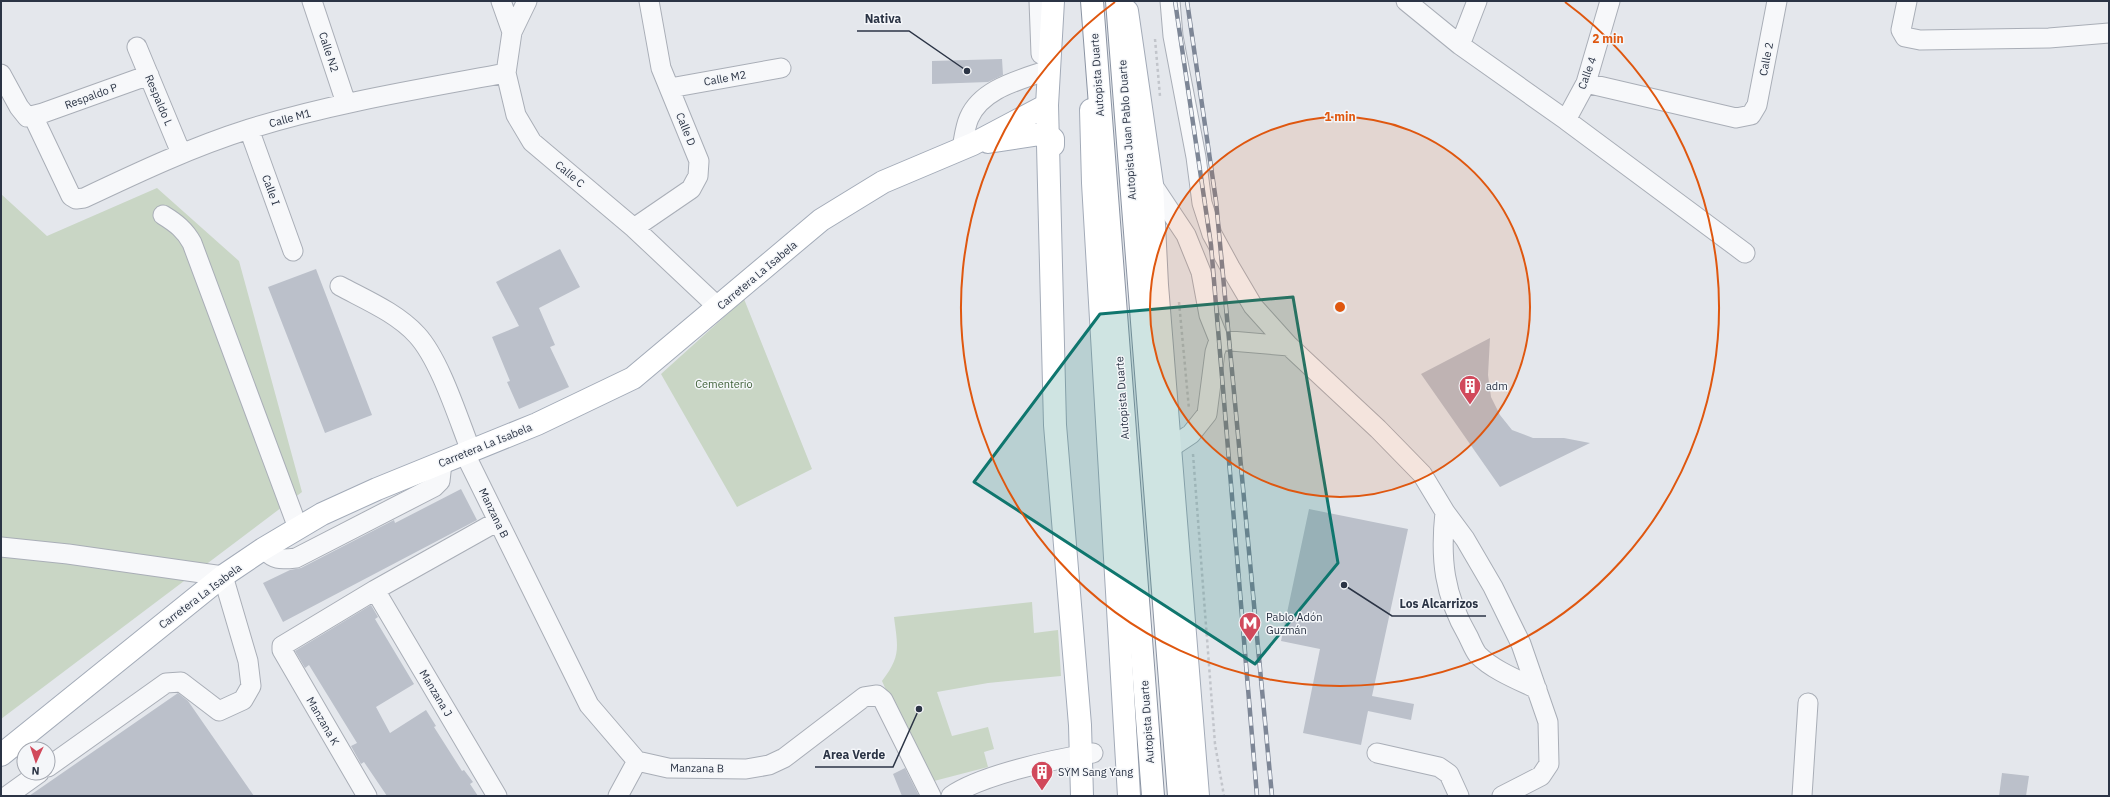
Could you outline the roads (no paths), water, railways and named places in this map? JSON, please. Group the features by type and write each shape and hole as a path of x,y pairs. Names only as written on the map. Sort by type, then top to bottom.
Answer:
{"main road":[{"path":"1053,1 1047,105 1047,134 1055,425 1087,754 1094,796"},
{"path":"1088,1 1093,183 1129,796"},
{"name":"Autopista Duarte","path":"1092,1 1153,796"},
{"name":"Autopista Juan Pablo Duarte","path":"1117,1 1179,796"},
{"path":"1125,1 1152,184 1157,285 1199,790"},
{"path":"968,146 1047,105"},
{"path":"968,146 1047,134 1053,139 1087,754 1082,796"},
{"path":"968,146 1023,148 1035,154 1048,172"},
{"name":"Carretera La Isabela","path":"1,755 224,576 263,549 298,528 342,505 537,424 633,378 821,220 883,182 968,146"}],"street":[{"name":"Calle N2","path":"312,1 346,103"},
{"name":"Calle C","path":"501,1 512,32 506,73 516,115 532,142 634,228 718,307"},
{"path":"512,32 527,1"},
{"name":"Calle D","path":"634,228 690,189 698,176 699,161 661,68 649,1"},
{"path":"1039,1 1042,72 1047,105"},
{"path":"1170,1 1173,36 1196,157 1202,203 1212,234 1253,306 1289,346 1378,429 1422,474 1445,512 1465,539 1493,586 1521,644 1548,722 1549,764 1541,776 1502,796"},
{"path":"1406,1 1460,46 1566,120 1745,253"},
{"path":"1460,46 1477,1"},
{"name":"Calle 4","path":"1566,120 1586,83 1610,1"},
{"name":"Calle 2","path":"1586,83 1736,118 1751,115 1758,105 1777,1"},
{"path":"1907,1 1900,30 1905,37 1920,40 2049,38 2109,33"},
{"name":"Respaldo L","path":"137,47 181,153"},
{"name":"Calle M2","path":"670,88 781,68"},
{"path":"968,146 969,118 981,100 994,91 1018,80 1042,72"},
{"name":"Calle M1","path":"33,116 71,196 76,199 84,198 181,153 249,129 346,103 506,73"},
{"path":"1,74 19,107 27,117 33,116"},
{"name":"Respaldo P","path":"33,116 149,75"},
{"name":"Calle I","path":"249,129 293,251"},
{"path":"1152,184 1186,235 1201,272 1209,315 1219,340 1215,352 1207,414 1191,434 1170,448"},
{"path":"163,215 187,233 192,243 298,528"},
{"name":"Manzana B","path":"340,286 379,306 403,323 417,334 430,351 468,452 498,521 588,705 638,761 668,768 746,769 769,765 784,758 864,696 877,694 883,700 931,796"},
{"path":"1219,340 1289,346"},
{"path":"263,549 273,558 283,560 296,558 434,487 440,481 442,463"},
{"path":"1445,512 1441,544 1446,585 1459,622 1478,655 1508,676 1537,689"},
{"path":"375,590 498,521"},
{"path":"1,547 68,554 224,576 248,661 251,686 243,700 219,711 181,682 166,683 56,761"},
{"name":"Manzana K","path":"367,796 282,650 282,646 375,590"},
{"name":"Manzana J","path":"375,590 497,796"},
{"path":"1802,796 1808,703"},
{"path":"1377,753 1439,767 1449,774 1459,796"},
{"path":"951,796 961,789 1005,773 1087,754"},
{"path":"618,796 638,761"},
{"path":"7,796 28,781"}],"railway":[{"path":"1175,1 1211,245 1257,796"},
{"path":"1187,1 1216,201 1272,796"}],"place":[{"name":"Nativa","path":"967,71"},
{"name":"adm","path":"1470,406"},
{"name":"Los Alcarrizos","path":"1344,585"},
{"name":"Pablo Adón Guzmán","path":"1250,642"},
{"name":"Area Verde","path":"919,709"},
{"name":"SYM Sang Yang","path":"1042,792"}],"park label":[{"name":"Cementerio","path":"724,384"}]}
